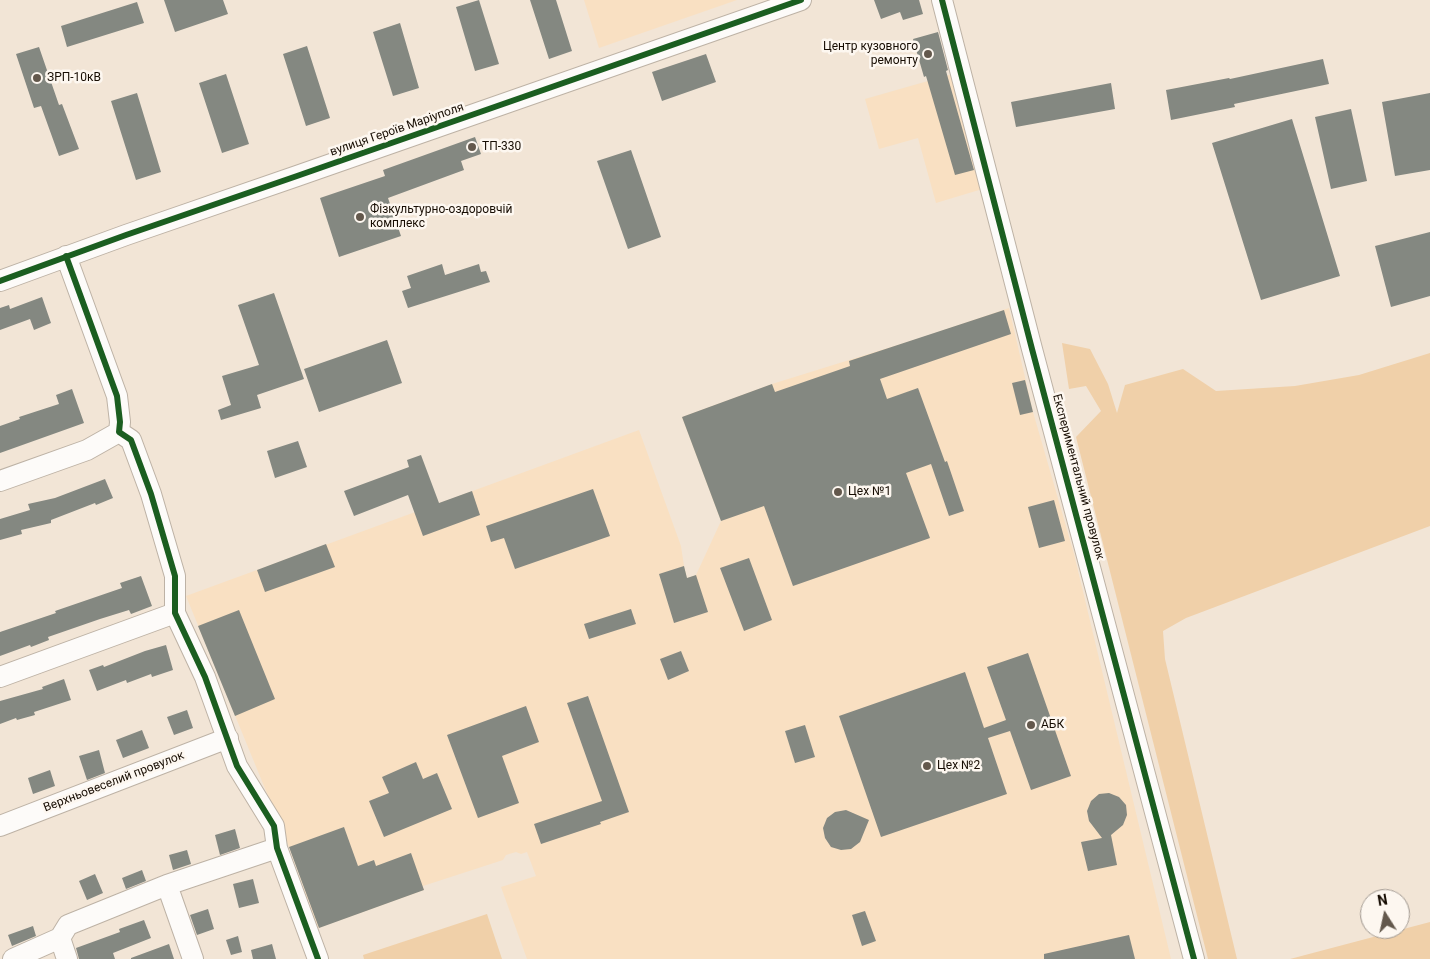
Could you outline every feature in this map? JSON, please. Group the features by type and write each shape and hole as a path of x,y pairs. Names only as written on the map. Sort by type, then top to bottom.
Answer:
{"street":[{"name":"вулиця Героїв Маріуполя","path":"0,281 66,256 801,0"},
{"name":"Експериментальний провулок","path":"942,0 1032,349 1194,959"},
{"path":"66,256 116,396 120,422 119,432"},
{"path":"0,481 88,450 119,432"},
{"path":"119,432 131,440 151,494 175,576 175,613 205,676 237,766 274,826 277,848 318,959"},
{"path":"0,677 175,613"},
{"name":"Верхньовеселий провулок","path":"0,826 228,738"},
{"path":"13,959 60,938 68,925 167,885 277,848"},
{"path":"167,885 193,959"},
{"path":"60,938 67,959"}],"shaded area":[{"path":"584,0 737,0 599,48"},
{"path":"956,73 989,187 936,203 918,138 879,149 865,99"},
{"path":"1009,308 1033,412 1074,554 1171,959 527,959 501,887 536,876 527,852 521,854 516,852 506,855 503,860 423,886 424,890 318,928 289,847 186,596 639,430 681,546 687,578 696,575 721,521 682,417 772,384"},
{"path":"1062,343 1090,349 1108,384 1117,413 1125,385 1183,369 1216,391 1295,386 1359,375 1430,353 1430,526 1186,618 1163,631 1165,659 1237,959 1208,959 1076,437 1101,411 1086,386 1069,389"},
{"path":"487,914 502,959 364,959 363,955"},
{"path":"1430,922 1430,959 1290,959 1366,939 1410,939 1410,927"}],"building":[{"path":"164,0 223,0 228,14 175,32"},
{"path":"479,0 499,64 475,71 456,7"},
{"path":"530,0 556,0 572,51 549,59"},
{"path":"874,0 919,0 923,14 903,20 900,12 881,19"},
{"path":"137,2 144,23 67,47 61,26"},
{"path":"400,23 419,88 393,96 373,32"},
{"path":"938,32 948,70 946,71 974,170 955,175 926,76 924,77 913,39"},
{"path":"307,46 330,118 306,126 283,54"},
{"path":"39,47 59,105 62,104 79,149 59,156 41,106 34,108 16,54"},
{"path":"706,54 716,82 662,101 652,72"},
{"path":"1323,59 1329,84 1234,104 1235,107 1171,120 1166,90 1230,79"},
{"path":"226,74 249,144 222,153 199,83"},
{"path":"1111,83 1115,109 1016,127 1011,102"},
{"path":"137,93 161,172 136,180 111,101"},
{"path":"1430,93 1430,170 1395,176 1382,102"},
{"path":"1351,109 1367,181 1331,189 1315,117"},
{"path":"1292,119 1340,276 1261,300 1212,143"},
{"name":"Фізкультурно-оздоровчій комплекс","path":"475,137 481,154 461,161 464,170 388,198 401,236 339,257 320,198 385,176 383,170"},
{"path":"631,150 661,237 628,249 597,161"},
{"path":"1430,232 1430,296 1391,307 1375,246"},
{"path":"442,264 445,275 479,264 481,272 486,271 490,282 408,308 402,291 411,288 407,276"},
{"path":"274,293 304,379 257,395 261,408 221,420 218,410 231,405 222,376 259,365 238,305"},
{"path":"42,297 51,323 34,330 30,319 0,330 0,308 9,305 10,309"},
{"path":"1004,310 1011,334 880,379 887,399 918,388 945,462 947,461 964,511 949,516 931,464 906,473 930,538 793,586 764,506 721,521 682,417 772,384 775,392 850,366 849,361"},
{"path":"387,340 402,383 319,412 304,369"},
{"path":"1025,380 1033,412 1020,415 1012,383"},
{"path":"72,389 84,423 0,453 0,426 20,419 19,417 59,404 56,395"},
{"path":"298,441 307,467 275,478 267,451"},
{"path":"421,455 439,503 472,491 480,515 423,536 408,495 354,516 344,491 409,467 407,460"},
{"path":"105,479 113,498 51,520 51,523 21,530 22,534 0,540 0,519 30,510 28,504 55,498"},
{"path":"593,489 610,536 515,569 504,538 491,542 486,526"},
{"path":"1054,500 1065,541 1039,548 1028,507"},
{"path":"326,544 335,567 265,592 257,570"},
{"path":"749,558 772,620 744,631 720,568"},
{"path":"684,566 687,578 696,575 708,612 674,623 659,574"},
{"path":"141,576 152,606 131,614 129,610 100,619 48,637 49,640 31,647 30,645 0,656 0,632 122,588 120,583"},
{"path":"631,609 636,624 589,639 584,624"},
{"path":"239,610 275,699 235,716 198,626"},
{"path":"166,645 173,670 152,677 151,674 127,683 126,680 97,691 89,670 103,665 104,667"},
{"path":"681,651 689,671 668,680 660,659"},
{"name":"Цех №2","path":"1028,653 1071,776 1031,790 1010,731 988,738 1007,794 881,837 839,716 965,672 984,728 1006,720 987,667"},
{"path":"64,679 71,700 34,712 35,715 17,720 16,718 0,724 0,701 43,689 42,687"},
{"path":"588,696 629,812 600,822 601,824 541,844 534,824 602,801 567,703"},
{"path":"526,706 539,742 502,756 519,803 478,818 447,735"},
{"path":"187,710 193,728 174,735 167,717"},
{"path":"805,725 815,757 795,763 785,731"},
{"path":"142,730 149,748 123,758 116,740"},
{"path":"99,750 105,773 87,780 79,756"},
{"path":"416,762 423,779 437,773 452,809 384,837 369,801 389,793 382,777"},
{"path":"50,770 55,786 33,794 28,778"},
{"path":"1109,793 1119,797 1126,805 1127,815 1123,825 1111,835 1117,865 1088,871 1081,842 1102,838 1089,821 1087,811 1091,801 1099,794"},
{"path":"846,810 869,820 860,842 851,849 841,850 831,847 825,838 823,828 827,818 835,812"},
{"path":"344,827 358,866 374,860 376,866 411,853 424,890 319,928 289,847"},
{"path":"235,829 240,848 220,855 215,835"},
{"path":"187,850 191,864 173,870 169,855"},
{"path":"142,870 146,881 126,889 122,878"},
{"path":"95,874 103,893 87,900 79,881"},
{"path":"253,879 259,903 239,908 233,884"},
{"path":"208,909 214,929 197,935 190,915"},
{"path":"865,911 876,941 862,946 852,915"},
{"path":"144,920 151,938 113,953 115,959 79,959 76,948 120,932 119,929"},
{"path":"33,926 36,936 12,946 8,935"},
{"path":"1129,935 1135,959 1044,959 1044,954"},
{"path":"238,936 242,952 231,955 226,940"},
{"path":"169,944 174,959 131,959 131,958"},
{"path":"272,944 276,959 253,959 251,950"}],"cycle path":[{"path":"0,281 126,235 801,0"},
{"path":"942,0 1032,349 1194,959"},
{"path":"66,256 117,396 120,422 119,432 131,440 151,494 175,576 175,613 205,677 237,766 274,826 277,848 318,959"}],"place":[{"name":"Центр кузовного ремонту","path":"928,54"},
{"name":"ЗРП-10кВ","path":"37,78"},
{"name":"ТП-330","path":"472,147"},
{"name":"Фізкультурно-оздоровчій комплекс","path":"360,217"},
{"name":"Цех №1","path":"838,492"},
{"name":"АБК","path":"1031,725"},
{"name":"Цех №2","path":"927,766"}]}
